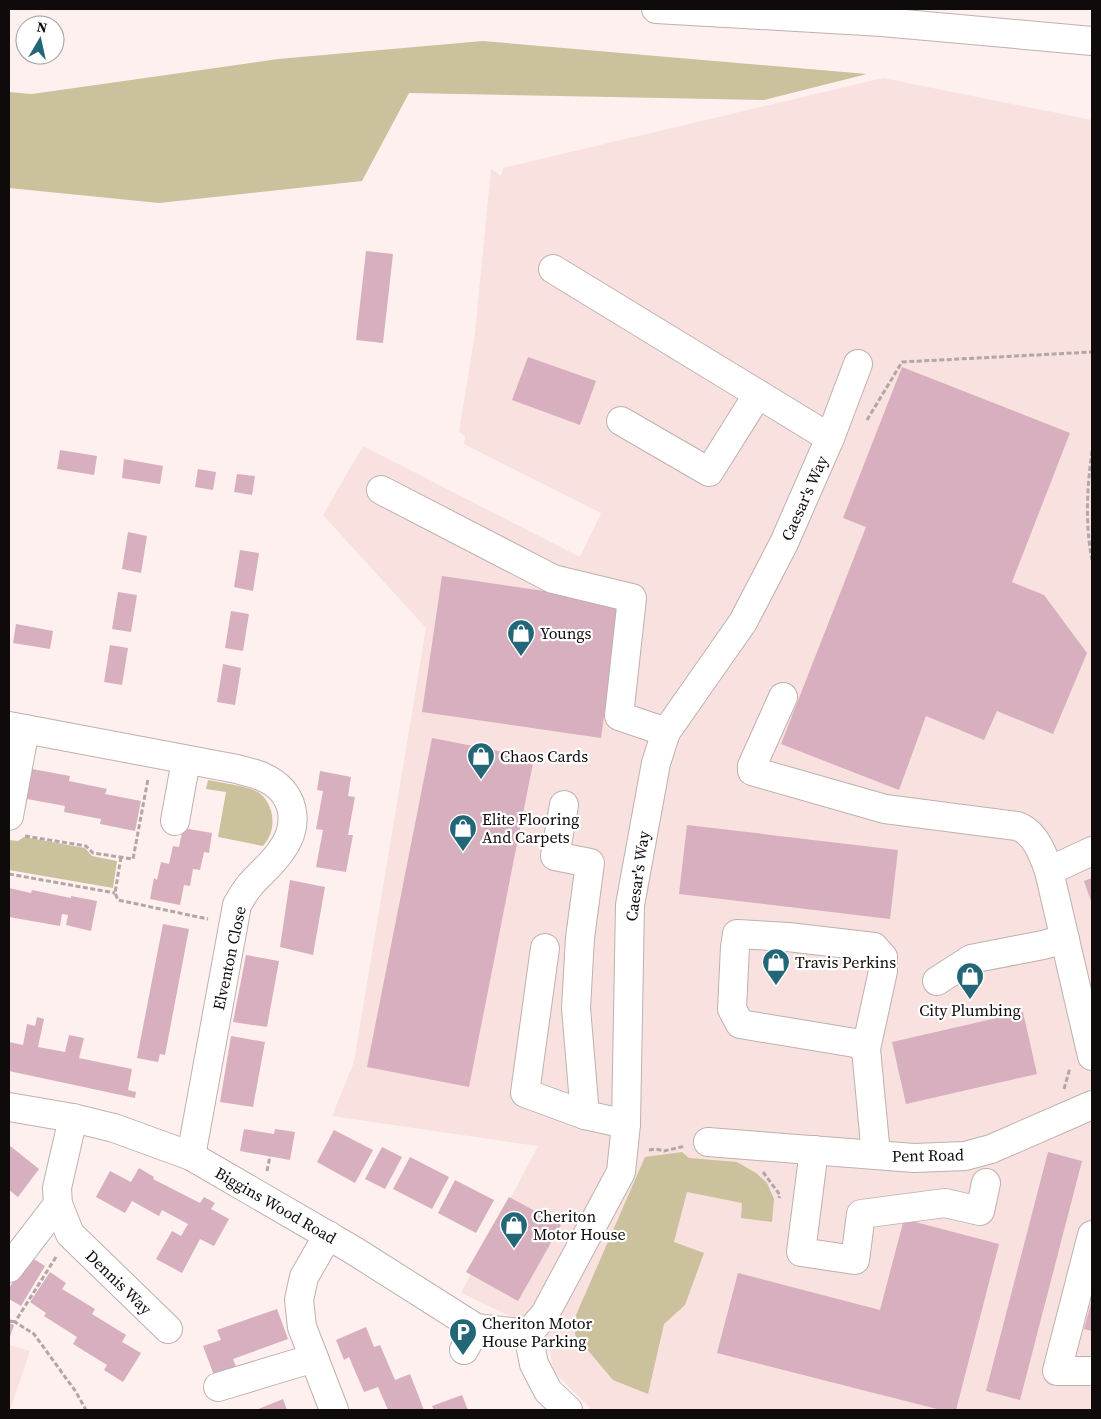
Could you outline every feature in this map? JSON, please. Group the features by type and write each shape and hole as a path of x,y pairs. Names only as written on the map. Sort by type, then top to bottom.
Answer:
{"main road":[{"path":"656,9 882,22 1092,41"},
{"path":"553,269 830,438"},
{"name":"Caesar's Way","path":"528,1334 545,1314 622,1172 626,1124 630,905 656,763 666,732 743,622 784,543 830,438 858,364"},
{"path":"621,421 709,472 758,394"},
{"path":"381,490 553,579 632,598 619,716 666,732"},
{"path":"783,697 752,766 752,771 885,809 1017,826 1025,829 1045,861 1065,939 1080,1058"},
{"name":"Elventon Close","path":"15,824 17,728 237,769 263,777 275,784 285,794 293,810 293,828 282,850 248,887 238,905 192,1156"},
{"path":"175,821 186,760"},
{"path":"564,805 555,856 590,863 580,938 576,1008 585,1114"},
{"path":"1045,861 1092,851"},
{"path":"866,1049 855,1043 740,1024 732,1009 737,934 788,937 874,947 883,957 883,971 866,1049 876,1155"},
{"path":"937,981 970,959 1065,939"},
{"path":"545,948 525,1093 585,1114 626,1124"},
{"name":"Pent Road","path":"701,1144 914,1158 965,1156 991,1150 1092,1105"},
{"name":"Biggins Wood Road","path":"9,1107 73,1118 114,1128 192,1156 328,1235 470,1339 528,1334"},
{"name":"Dennis Way","path":"73,1118 57,1188 58,1204 70,1234 168,1329"},
{"path":"814,1150 801,1252 855,1260 861,1214 945,1202 980,1211 986,1183"},
{"path":"9,1268 58,1204"},
{"path":"328,1235 304,1277 299,1300 302,1326 334,1410"},
{"path":"1092,1235 1058,1371 1092,1371"},
{"path":"528,1334 534,1364 548,1391 568,1410"},
{"path":"218,1387 314,1358"}],"path":[{"path":"863,425 902,362 1092,352"},
{"path":"1092,451 1088,504 1089,544 1092,560"},
{"path":"15,824 23,835 86,846 93,853 133,859 149,773"},
{"path":"121,857 115,893 118,900 208,919"},
{"path":"9,874 115,893"},
{"path":"1060,1094 1065,1088 1070,1069 1080,1058"},
{"path":"644,1151 701,1144"},
{"path":"762,1171 780,1194 779,1202"},
{"name":"Dennis Way","path":"15,1322 70,1234"},
{"path":"9,1321 25,1327 34,1334 76,1392 86,1410"}],"shaded area":[{"path":"483,41 867,74 764,100 409,93 362,181 159,203 9,188 9,92 32,94 278,59"},
{"path":"883,78 1092,120 1092,1410 592,1410 554,1372 546,1333 461,1293 538,1146 332,1116 354,1062 426,628 323,515 363,446 580,557 601,513 464,444 465,436 459,432 475,333 491,169 501,176 503,168"},
{"path":"208,780 249,788 260,793 265,798 271,810 272,824 269,838 263,846 218,837 226,792 206,789"},
{"path":"24,837 85,848 92,856 117,861 113,888 9,870 9,840 18,841"},
{"path":"682,1152 689,1158 737,1162 756,1173 767,1183 774,1199 772,1222 741,1218 742,1203 687,1192 674,1242 704,1253 685,1305 664,1324 648,1394 613,1380 575,1335 576,1315 645,1157"},
{"path":"9,1345 30,1351 10,1410 9,1410"}],"building":[{"path":"366,251 393,254 383,343 356,340"},
{"path":"528,357 596,381 580,425 512,400"},
{"path":"902,367 1070,433 1012,582 1044,595 1087,653 1053,734 997,711 984,740 926,716 899,790 781,744 866,527 843,518"},
{"path":"60,450 97,456 94,475 57,469"},
{"path":"124,459 163,466 160,484 122,478"},
{"path":"198,469 216,472 213,490 195,487"},
{"path":"237,474 255,476 252,495 234,492"},
{"path":"128,532 147,536 141,573 122,569"},
{"path":"240,550 259,553 253,591 234,587"},
{"name":"Youngs","path":"442,576 620,602 601,738 422,712"},
{"path":"118,592 137,595 131,632 112,629"},
{"path":"231,611 249,614 243,651 225,648"},
{"path":"16,624 53,631 50,649 13,643"},
{"path":"110,645 128,648 122,685 104,682"},
{"path":"223,664 241,668 235,705 217,702"},
{"path":"432,738 534,758 469,1087 367,1067"},
{"path":"32,769 70,776 69,781 107,789 105,794 141,801 135,831 100,824 101,819 64,812 65,806 27,799"},
{"path":"320,771 351,777 348,796 355,797 348,835 353,835 346,872 316,867 323,830 316,829 323,791 317,790"},
{"path":"687,825 898,850 890,919 679,894"},
{"path":"183,828 212,833 209,853 204,852 200,870 193,869 190,886 184,885 180,905 150,899 154,878 157,880 161,862 169,864 173,846 179,847"},
{"path":"1092,878 1092,904 1084,881"},
{"path":"290,880 325,887 313,955 280,947"},
{"path":"9,888 31,893 32,890 97,901 91,931 66,925 68,915 62,914 60,926 9,917"},
{"path":"163,924 189,929 165,1055 160,1054 158,1062 137,1058"},
{"path":"246,955 279,961 267,1027 233,1022"},
{"path":"1023,1012 1037,1074 906,1104 892,1042"},
{"path":"37,1017 44,1019 38,1047 65,1052 69,1035 84,1038 79,1058 132,1069 128,1090 136,1092 135,1098 9,1071 9,1042 23,1045 27,1024 35,1026"},
{"path":"231,1036 265,1042 253,1107 220,1102"},
{"path":"244,1129 274,1134 275,1129 295,1132 290,1160 240,1151"},
{"path":"334,1130 373,1150 355,1183 317,1162"},
{"path":"9,1145 39,1169 18,1197 9,1190"},
{"path":"382,1147 402,1157 385,1189 365,1179"},
{"path":"1048,1152 1082,1161 1020,1400 986,1391"},
{"path":"410,1157 449,1177 432,1209 393,1189"},
{"path":"139,1168 154,1177 153,1179 200,1203 204,1197 215,1203 211,1209 229,1219 214,1246 200,1239 182,1273 156,1259 172,1231 181,1236 188,1224 162,1210 159,1216 132,1201 125,1213 96,1197 110,1171 131,1182"},
{"path":"455,1180 494,1200 476,1233 438,1213"},
{"name":"Cheriton Motor House","path":"509,1197 561,1225 518,1301 466,1272"},
{"path":"904,1219 999,1244 956,1410 941,1410 717,1353 738,1273 880,1310"},
{"path":"29,1256 45,1266 21,1306 9,1299 9,1288"},
{"path":"50,1272 66,1283 62,1289 95,1309 92,1314 126,1335 122,1342 141,1353 123,1382 104,1370 107,1365 73,1344 77,1337 44,1316 46,1313 30,1302"},
{"path":"1092,1299 1092,1331 1084,1329"},
{"path":"277,1309 288,1339 233,1359 237,1369 215,1378 203,1346 221,1340 217,1330"},
{"path":"9,1323 14,1325 9,1340"},
{"path":"366,1327 374,1347 380,1345 395,1380 410,1374 424,1410 388,1410 378,1387 364,1392 349,1357 344,1360 336,1340"},
{"path":"462,1395 468,1410 434,1410 432,1406"},
{"path":"283,1399 287,1410 256,1410"}],"place":[{"name":"Youngs","path":"521,657"},
{"name":"Chaos Cards","path":"481,780"},
{"name":"Elite Flooring And Carpets","path":"463,852"},
{"name":"Travis Perkins","path":"776,986"},
{"name":"City Plumbing","path":"970,1000"},
{"name":"Cheriton Motor House","path":"514,1249"},
{"name":"Cheriton Motor House Parking","path":"463,1356"}]}
